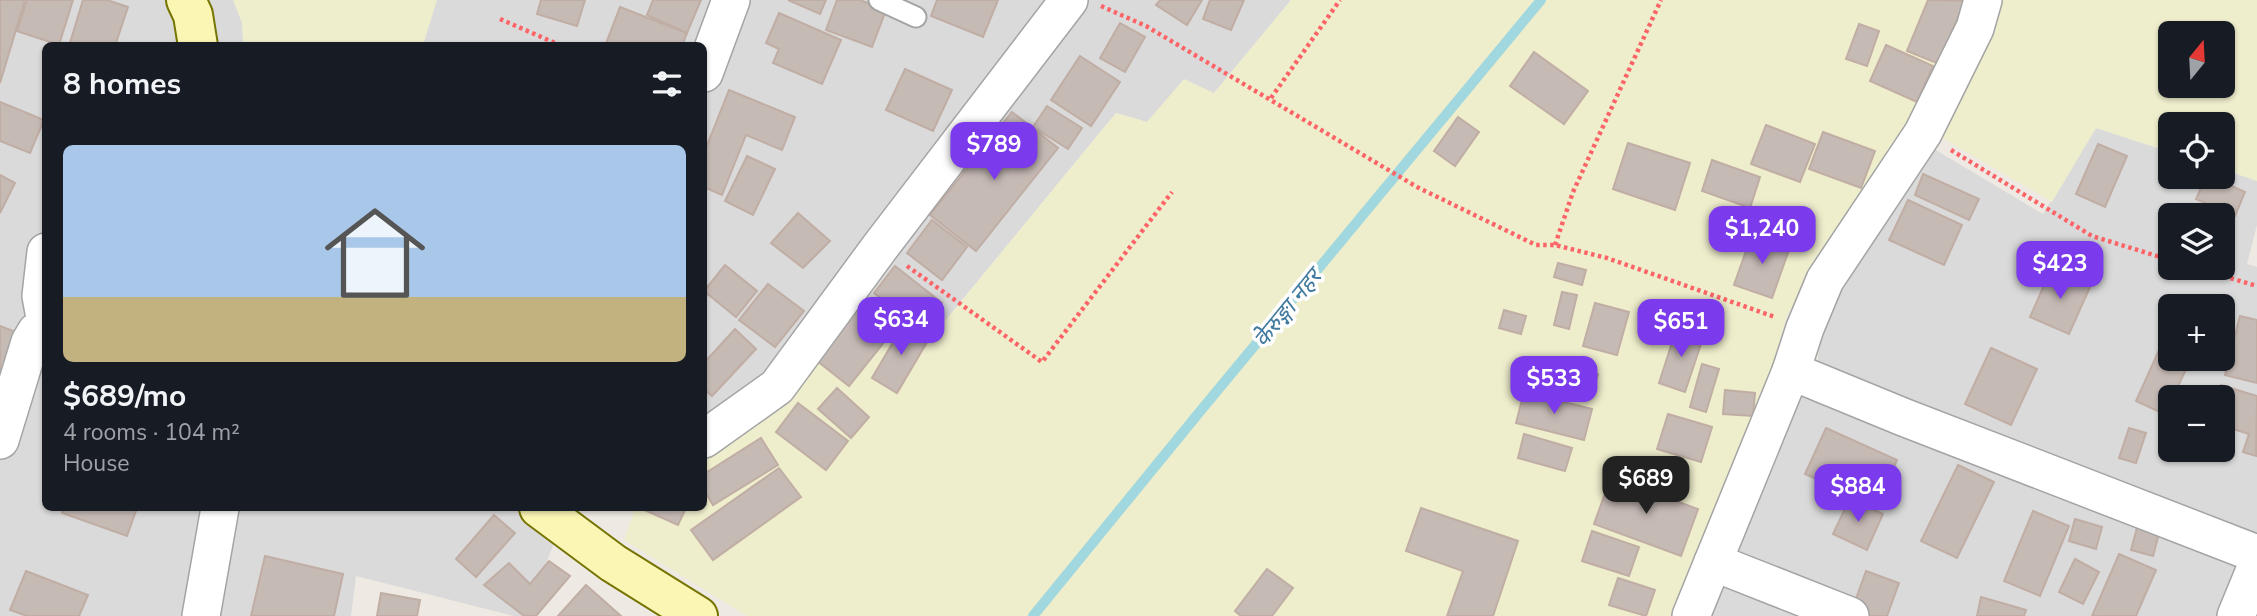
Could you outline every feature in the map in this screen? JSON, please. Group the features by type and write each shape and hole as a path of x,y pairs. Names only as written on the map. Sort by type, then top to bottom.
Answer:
{"street":[{"path":"186,0 193,15 197,42"},
{"path":"707,65 731,0"},
{"path":"1690,616 1791,371 1825,280 1923,134 1975,28 1983,0"},
{"path":"707,437 777,387 880,247 1084,3"},
{"path":"0,440 30,342 36,332 42,328"},
{"path":"1791,371 2257,554"},
{"path":"201,616 219,511"},
{"path":"542,511 613,564 698,616"},
{"path":"1713,562 1850,616"},
{"path":"2235,616 2257,565"}],"lane":[{"path":"879,0 916,17"}],"path":[{"path":"1270,98 1340,0"},
{"path":"1555,245 1573,192 1661,0"},
{"path":"1084,3 1146,26 1417,187 1536,245 1555,245 1607,258 1805,328"},
{"path":"500,19 553,42"},
{"path":"1923,134 2092,236 2158,256"},
{"path":"880,247 1042,362 1172,192"},
{"path":"2235,279 2257,286"}],"shaded area":[{"path":"0,0 1058,0 869,284 707,429 707,42 42,42 42,511 567,511 525,616 514,616 356,576 351,616 0,616"},
{"path":"1083,0 1291,0 1214,93 1147,122 1116,113 940,327 887,315 864,300"},
{"path":"2096,128 2158,148 2158,189 2235,189 2235,173 2257,181 2257,225 2247,264 2257,267 2257,537 1817,368 1819,345 1869,228 1924,143 2043,214"},
{"path":"1802,389 2257,563 2257,616 1702,616"}],"green space":[{"path":"233,0 437,0 424,42 243,42 242,23"},
{"path":"1291,0 2257,0 2257,181 2235,173 2235,112 2158,112 2158,148 2096,128 2052,202 1918,124 1787,315 1773,364 1676,616 747,616 624,540 634,511 707,511 707,437 777,387 864,300 887,315 940,327 1116,113 1147,122 1184,79 1214,93"}],"building":[{"path":"0,0 25,0 0,83"},
{"path":"27,0 73,0 60,42 50,42 17,31"},
{"path":"83,0 107,0 128,7 116,42 70,42"},
{"path":"541,0 585,0 577,26 537,14"},
{"path":"653,0 701,0 687,33 647,15"},
{"path":"788,0 826,0 820,14"},
{"path":"837,0 860,0 886,10 872,47 826,30"},
{"path":"937,0 998,0 983,37 931,16"},
{"path":"1160,0 1202,0 1187,25 1156,5"},
{"path":"1210,0 1244,0 1231,30 1203,19"},
{"path":"1928,0 1965,1 1939,64 1907,51"},
{"path":"620,7 687,33 684,42 607,42"},
{"path":"779,13 841,40 822,84 773,63 779,49 766,43"},
{"path":"1120,23 1145,37 1125,72 1100,58"},
{"path":"1859,24 1879,31 1867,66 1846,59"},
{"path":"1886,45 1933,66 1917,102 1870,81"},
{"path":"1534,52 1588,91 1564,124 1510,86"},
{"path":"1080,56 1120,82 1091,126 1051,100"},
{"path":"905,69 952,90 933,131 886,110"},
{"path":"729,90 795,117 782,150 746,135 722,195 707,188 707,145"},
{"path":"0,102 42,119 30,153 0,141"},
{"path":"1047,106 1082,128 1068,149 1033,127"},
{"path":"1012,112 1058,148 976,251 930,215"},
{"path":"1458,117 1479,132 1455,166 1434,151"},
{"path":"1766,125 1815,144 1800,182 1751,164"},
{"path":"1823,132 1875,151 1861,188 1809,169"},
{"path":"1628,143 1690,163 1675,210 1613,189"},
{"path":"2098,144 2127,156 2105,207 2076,194"},
{"path":"747,156 775,169 753,215 725,201"},
{"path":"1712,160 1760,177 1750,208 1702,191"},
{"path":"1923,174 1979,199 1969,220 1915,195"},
{"path":"0,175 15,183 0,213"},
{"path":"2235,187 2245,192 2235,216 2235,203 2205,203 2196,199 2201,189"},
{"path":"1908,200 1962,225 1944,265 1889,240"},
{"path":"798,213 830,241 803,268 771,243"},
{"path":"932,220 967,247 942,280 907,253"},
{"path":"1752,234 1790,247 1772,298 1734,285"},
{"path":"1558,263 1586,270 1582,285 1554,277"},
{"path":"725,265 757,291 736,317 707,293 707,287"},
{"path":"895,266 942,303 921,330 874,293"},
{"path":"2052,267 2091,285 2069,334 2030,317"},
{"path":"768,284 804,311 775,347 739,320"},
{"path":"1562,292 1577,295 1569,329 1554,325"},
{"path":"864,300 897,326 849,386 816,360"},
{"path":"1595,303 1629,312 1617,355 1583,346"},
{"path":"1504,310 1526,316 1521,334 1499,328"},
{"path":"2240,316 2257,320 2257,383 2225,375 2226,371 2235,371 2235,336"},
{"path":"905,322 930,337 897,393 872,378"},
{"path":"0,326 16,332 1,372 0,372"},
{"path":"1677,327 1704,335 1685,392 1659,383"},
{"path":"735,329 756,349 712,396 707,392 707,360"},
{"path":"1991,348 2037,369 2011,425 1965,404"},
{"path":"2158,352 2158,371 2185,371 2179,385 2158,385 2158,411 2136,401"},
{"path":"1565,362 1598,374 1592,392 1558,380"},
{"path":"1702,364 1719,369 1706,412 1690,407"},
{"path":"837,388 869,417 851,438 818,409"},
{"path":"2235,389 2257,396 2256,456 2243,452 2249,434 2235,430"},
{"path":"1725,390 1755,393 1753,416 1723,414"},
{"path":"1524,392 1592,409 1584,440 1516,423"},
{"path":"798,403 848,441 826,470 776,432"},
{"path":"1668,414 1712,427 1701,462 1657,449"},
{"path":"1826,428 1897,460 1877,506 1805,474"},
{"path":"2129,428 2146,433 2136,463 2119,458"},
{"path":"1524,434 1572,448 1565,471 1518,458"},
{"path":"761,438 778,465 713,505 707,495 707,472"},
{"path":"1958,465 1994,482 1957,558 1921,541"},
{"path":"779,468 801,497 713,560 691,530"},
{"path":"1611,477 1698,509 1681,556 1594,524"},
{"path":"1850,498 1883,514 1867,550 1833,534"},
{"path":"1421,508 1518,541 1493,616 1447,616 1463,571 1406,551"},
{"path":"63,511 136,511 127,536 62,513"},
{"path":"647,511 685,511 678,525"},
{"path":"2033,511 2069,526 2040,596 2004,581"},
{"path":"494,515 515,533 476,577 456,559"},
{"path":"2075,519 2102,527 2096,549 2069,541"},
{"path":"2138,524 2160,530 2153,556 2131,550"},
{"path":"1592,531 1639,547 1629,576 1582,561"},
{"path":"2119,554 2156,570 2136,616 2092,616"},
{"path":"265,556 343,574 334,616 251,616"},
{"path":"2075,559 2099,572 2083,604 2059,592"},
{"path":"549,561 570,576 536,616 524,616 484,585 509,563 530,584"},
{"path":"1267,569 1293,588 1272,616 1241,616 1235,611"},
{"path":"26,571 88,595 79,616 27,616 10,610"},
{"path":"1866,571 1899,583 1887,616 1869,616 1852,610"},
{"path":"1618,578 1655,590 1646,616 1609,605"},
{"path":"586,585 621,616 558,616"},
{"path":"381,593 420,600 417,616 377,616"},
{"path":"1981,597 2026,610 2024,616 1977,616"}],"waterway":[{"name":"केेरुङ्गा नहर","path":"1033,616 1541,0"}]}
